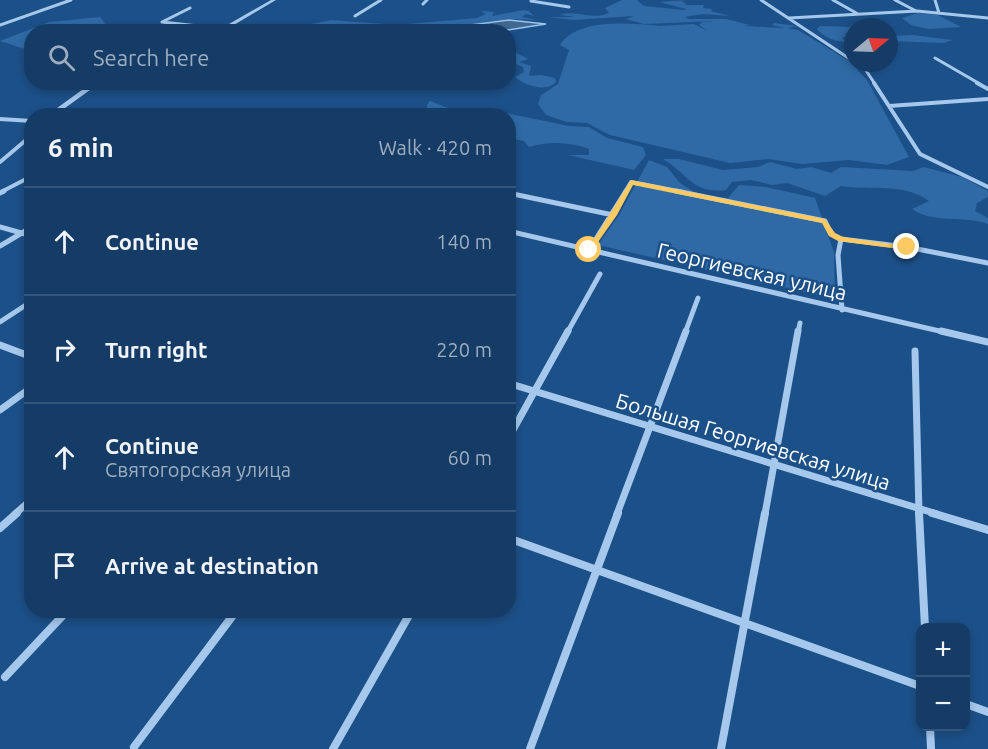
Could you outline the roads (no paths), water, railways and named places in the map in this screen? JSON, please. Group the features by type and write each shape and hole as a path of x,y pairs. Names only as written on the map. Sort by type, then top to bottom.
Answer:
{"street":[{"path":"0,25 71,0"},
{"path":"233,24 274,0"},
{"path":"355,16 381,0"},
{"path":"423,4 428,0"},
{"path":"526,0 569,7"},
{"path":"531,1 551,0"},
{"path":"761,0 844,55"},
{"path":"833,0 858,14"},
{"path":"895,0 917,11"},
{"path":"935,0 939,14"},
{"path":"180,24 162,22 190,8"},
{"path":"789,18 917,11 988,18"},
{"path":"935,58 988,89"},
{"path":"867,72 920,154 937,160 988,187"},
{"path":"61,108 86,90"},
{"path":"890,106 988,99"},
{"path":"0,119 24,120"},
{"path":"0,162 24,142"},
{"path":"0,193 24,180"},
{"path":"589,250 614,215 631,182 825,221 831,234 841,239 897,246 988,263"},
{"path":"516,195 614,215"},
{"path":"0,227 24,234"},
{"path":"0,246 24,231"},
{"name":"Георгиевская улица","path":"516,233 988,342"},
{"path":"841,239 838,255 842,310"},
{"path":"516,425 600,274"},
{"path":"530,749 598,572 649,427 698,298"},
{"path":"0,322 24,306"},
{"path":"721,749 800,323"},
{"path":"0,345 24,354"},
{"path":"915,351 925,623"},
{"name":"Большая Георгиевская улица","path":"516,385 988,530"},
{"path":"0,410 24,393"},
{"path":"0,528 24,506"},
{"path":"516,541 916,684"},
{"path":"5,677 60,618"},
{"path":"134,747 231,618"},
{"path":"333,749 407,618"},
{"path":"970,705 988,712"},
{"path":"930,731 931,749"}]}
